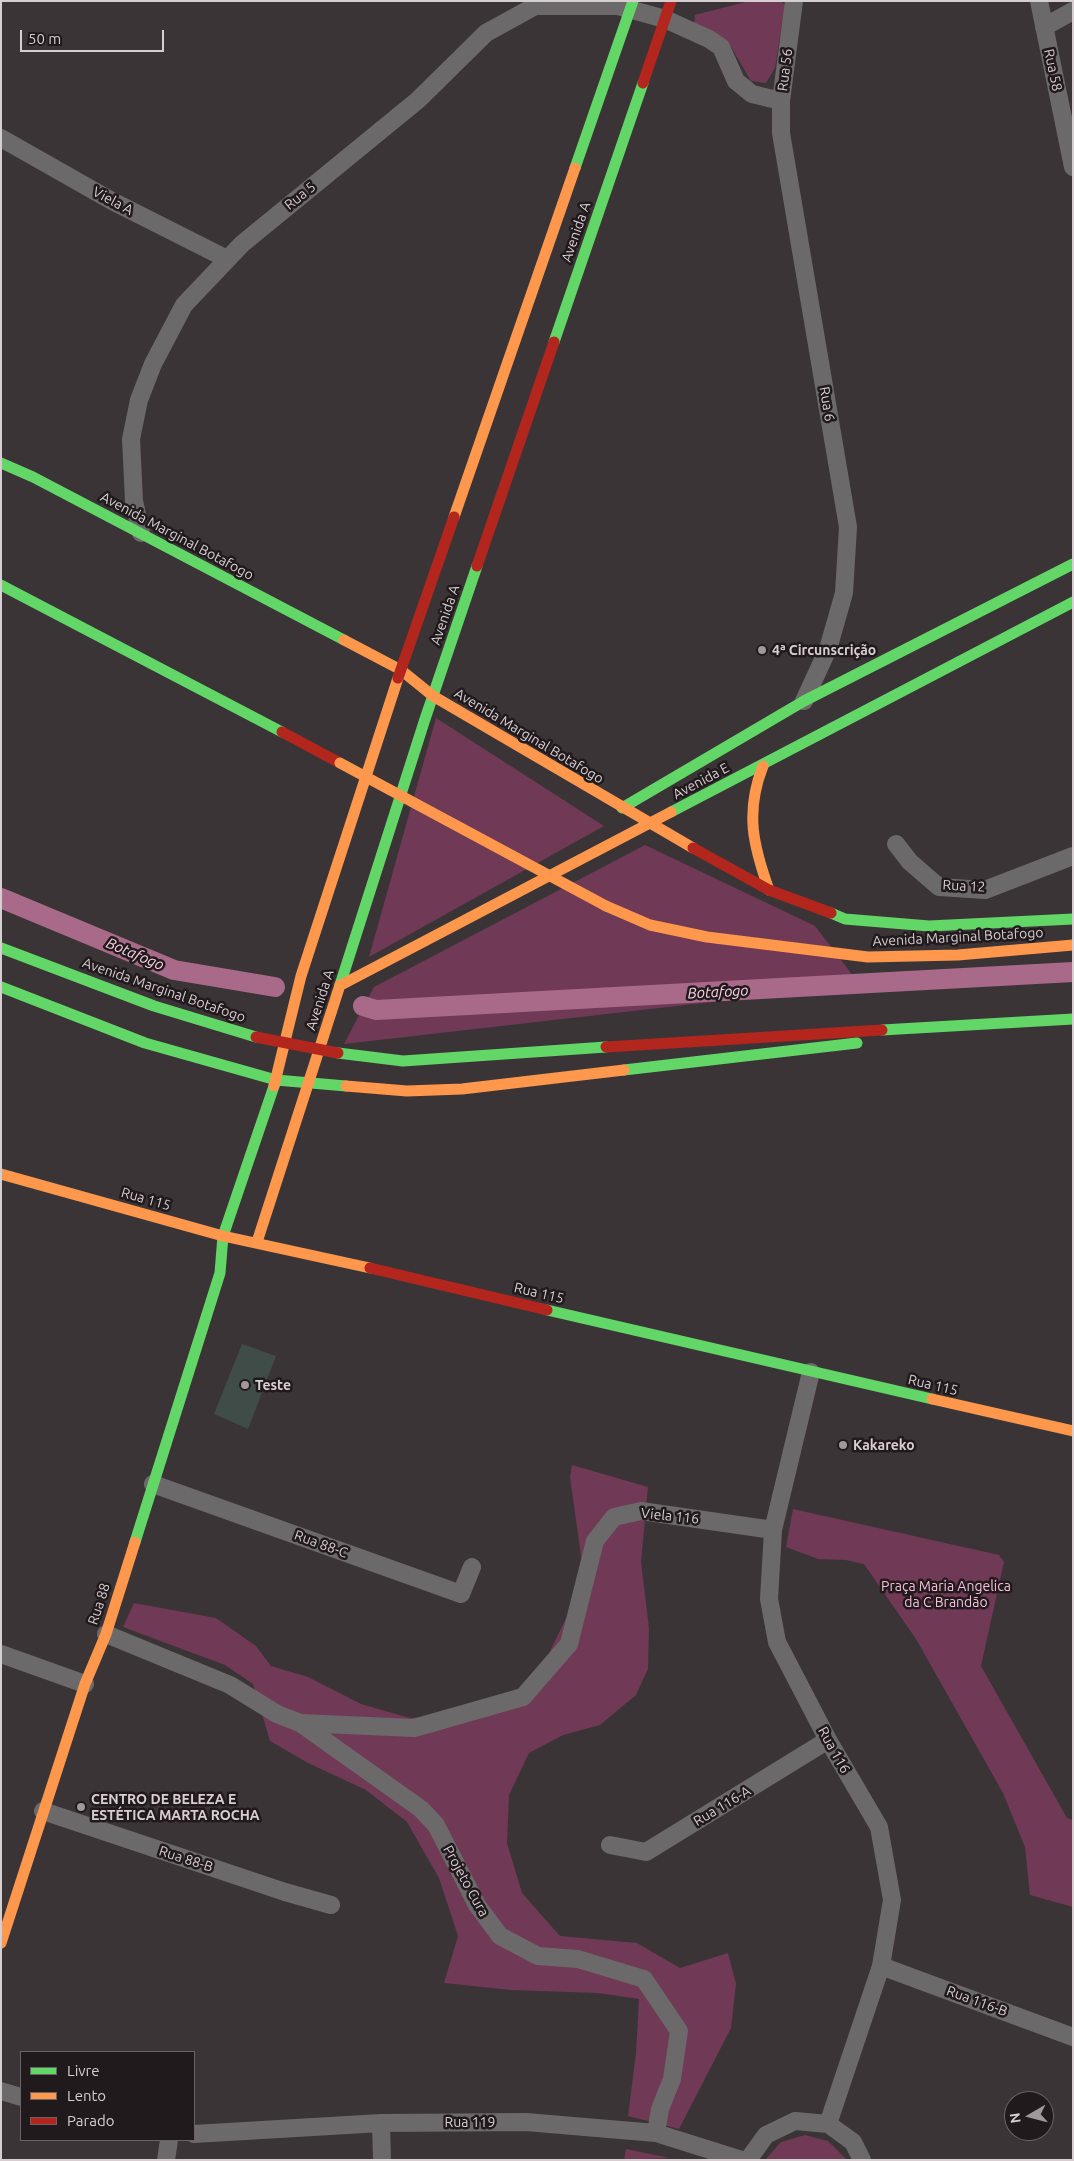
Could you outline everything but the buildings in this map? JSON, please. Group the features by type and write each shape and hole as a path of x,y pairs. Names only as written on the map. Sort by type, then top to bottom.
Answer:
{"main road":[{"name":"Avenida A","path":"257,1242 433,696 670,1"},
{"name":"Avenida A","path":"223,1236 276,1080 295,996 401,670 631,6"},
{"name":"Avenida Marginal Botafogo","path":"1,463 33,477 401,670 433,696 622,808 769,890 845,918 929,926 1073,919"},
{"name":"Avenida E","path":"622,808 804,700 1073,564"},
{"name":"Avenida Marginal Botafogo","path":"1,585 340,763 606,906 650,925 707,937 868,957 958,955 1073,945"},
{"name":"Avenida E","path":"341,985 763,766 1073,602"},
{"path":"763,766 754,785 750,820 755,851 769,890"},
{"name":"Avenida Marginal Botafogo","path":"1,948 154,1006 256,1037 338,1053 403,1061 679,1042 1071,1019"},
{"name":"Avenida Marginal Botafogo","path":"1,987 145,1043 276,1080 407,1091 462,1089 1071,1019"},
{"name":"Rua 115","path":"1,1174 223,1236 257,1242 811,1372 1073,1431"},
{"name":"Rua 88","path":"1,1943 85,1684 106,1634 220,1273 223,1236"},
{"path":"220,1273 257,1242"}],"street":[{"path":"631,6 670,1"},
{"name":"Rua 56","path":"631,6 709,39 722,47 736,81 752,94 781,102 794,1"},
{"name":"Rua 58","path":"1039,1 1073,167"},
{"name":"Rua 5","path":"141,534 134,501 131,439 139,400 153,364 184,305 242,244 418,100 486,33 535,6 631,6"},
{"path":"1044,28 1073,11"},
{"name":"Rua 6","path":"781,102 781,133 848,527 844,593 828,649 804,700"},
{"name":"Viela A","path":"1,138 112,201 227,259"},
{"name":"Rua 12","path":"896,844 910,862 939,887 985,890 1073,856"},
{"name":"Rua 116","path":"811,1372 773,1530 769,1599 777,1642 828,1740 879,1827 892,1900 881,1966 828,2124"},
{"name":"Rua 88-C","path":"153,1484 461,1594 472,1567"},
{"name":"Viela 116","path":"569,1644 595,1540 614,1517 642,1511 773,1530"},
{"name":"Projeto Cura","path":"106,1634 230,1684 277,1714 300,1723 421,1809 436,1825 477,1906 500,1936 538,1956 578,1959 644,1979 679,2031 672,2079 660,2109 656,2133"},
{"name":"Projeto Cura","path":"300,1723 414,1728 523,1696 569,1644"},
{"path":"1,1654 85,1684"},
{"name":"Rua 116-A","path":"610,1845 646,1852 828,1740"},
{"name":"Rua 88-B","path":"43,1811 285,1892 331,1905"},
{"name":"Rua 116-B","path":"881,1966 1073,2037"},
{"path":"1,2091 20,2096"},
{"path":"748,2160 766,2135 796,2121 828,2124 853,2142 862,2160"},
{"name":"Rua 119","path":"195,2134 381,2123 526,2122 656,2133 742,2160"},
{"path":"381,2123 382,2160"},
{"path":"166,2160 169,2141"}],"green space":[{"path":"749,1 781,1 785,5 775,68 766,83 751,81 730,45 694,26 695,15"},
{"path":"436,718 604,826 369,957"},
{"path":"645,845 815,926 860,985 344,1044 374,987"},
{"path":"572,1465 648,1487 641,1562 649,1628 648,1669 636,1695 600,1725 563,1735 529,1753 509,1795 507,1843 522,1893 560,1936 637,1943 680,1968 728,1953 736,1984 731,2028 679,2129 628,2116 636,2053 639,1999 598,1993 511,1990 444,1983 458,1936 439,1878 407,1822 366,1790 308,1763 270,1741 253,1684 225,1665 123,1627 134,1603 216,1618 256,1646 271,1666 308,1677 361,1704 410,1718 463,1714 535,1682 574,1602 582,1563 570,1477"},
{"name":"Praça Maria Angelica da C Brandão","path":"793,1509 999,1555 1004,1562 981,1666 1067,1818 1073,1820 1073,1907 1030,1895 1025,1847 1003,1793 916,1639 864,1564 846,1560 818,1559 786,1547"},
{"path":"805,2135 828,2141 847,2160 765,2160 781,2142"},
{"path":"626,2149 670,2158 624,2160"}],"waterway":[{"name":"Botafogo","path":"1,898 174,970 275,987"},
{"name":"Botafogo","path":"363,1006 376,1010 1073,972"}],"traffic: fast":[{"path":"575,168 633,1"},
{"path":"554,342 643,83"},
{"path":"1,463 33,477 344,640"},
{"path":"622,808 804,701 1073,564"},
{"path":"340,985 425,719 477,566"},
{"path":"1,585 282,732"},
{"path":"671,812 1073,602"},
{"path":"831,913 845,919 929,926 1073,919"},
{"path":"1,948 154,1006 256,1037"},
{"path":"1,987 145,1043 276,1080 346,1086"},
{"path":"882,1030 1073,1019"},
{"path":"624,1070 857,1043"},
{"path":"338,1053 403,1061 606,1047"},
{"path":"135,1542 220,1273 223,1236 274,1086"},
{"path":"547,1310 932,1399"}],"traffic: slow":[{"path":"454,517 575,168"},
{"path":"344,640 401,670 433,696 693,848"},
{"path":"274,1086 301,976 398,678"},
{"path":"340,763 606,906"},
{"path":"763,766 754,798 753,828 755,843 769,890"},
{"path":"341,985 671,812"},
{"path":"606,906 650,925 707,937 868,957 958,955 1073,945"},
{"path":"257,1242 340,985"},
{"path":"346,1086 407,1091 462,1089 624,1070"},
{"path":"1,1174 223,1236 370,1268"},
{"path":"932,1399 1073,1431"},
{"path":"1,1943 85,1684 106,1634 135,1542"}],"traffic: jam":[{"path":"643,83 671,1"},
{"path":"477,566 554,342"},
{"path":"398,678 454,517"},
{"path":"282,732 340,763"},
{"path":"693,848 769,890 831,913"},
{"path":"606,1047 882,1030"},
{"path":"256,1037 338,1053"},
{"path":"370,1268 547,1310"}],"place":[{"name":"4ª Circunscrição","path":"762,650"},
{"name":"Teste","path":"245,1385"},
{"name":"Kakareko","path":"843,1445"},
{"name":"CENTRO DE BELEZA E ESTÉTICA MARTA ROCHA","path":"81,1807"}]}
